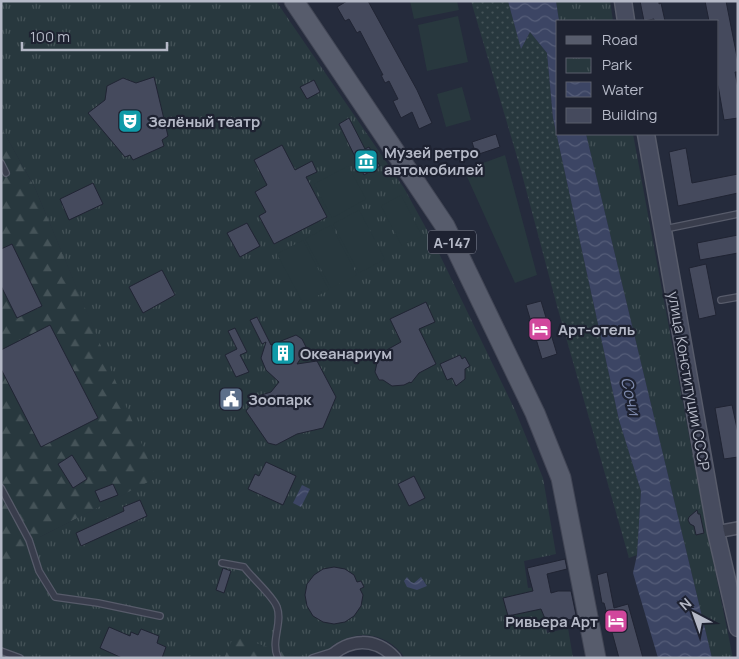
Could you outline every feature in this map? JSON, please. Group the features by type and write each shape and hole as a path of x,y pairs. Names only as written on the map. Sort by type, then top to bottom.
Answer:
{"main road":[{"name":"А-147","path":"294,1 445,226 535,413 561,478 596,658"},
{"path":"622,1 626,20"},
{"name":"улица Конституции СССР","path":"646,135 716,532 738,628"}],"street":[{"path":"716,532 738,528"},
{"path":"332,654 345,646 371,643 384,648 395,658"}],"lane":[{"path":"1,163 6,173"},
{"path":"663,230 738,214"},
{"path":"721,300 738,297"},
{"path":"1,488 29,540 39,571 55,597 98,603 160,616"},
{"path":"222,563 244,567 274,602 278,613 275,648 278,658"},
{"path":"1,651 20,658"},
{"path":"312,658 332,654"}],"green space":[{"path":"1,1 276,1 404,188 433,241 515,410 543,478 556,554 524,561 528,588 538,587 547,633 568,628 573,658 405,658 393,645 385,640 369,635 360,635 333,645 323,658 303,658 234,636 224,658 1,658 1,590 16,564 40,537 156,478 35,188 1,127"},
{"path":"410,1 457,1 459,10 414,19"},
{"path":"471,1 508,1 521,48 530,32 547,53 556,135 619,420 641,491 637,555 629,558 557,306 520,167"},
{"path":"556,1 610,1 613,20 559,20"},
{"path":"458,16 468,62 427,71 418,25"},
{"path":"462,87 471,120 446,127 437,94"},
{"path":"1,127 35,188 157,478 40,537 1,658"},
{"path":"586,135 633,135 706,527 733,658 712,658"},
{"path":"505,155 537,275 515,283 464,170"},
{"path":"348,166 366,199 332,218 314,184"},
{"path":"401,195 422,236 402,246 381,206"},
{"path":"359,210 385,259 359,273 333,224"},
{"path":"331,225 357,275 331,288 305,239"},
{"path":"303,240 329,290 303,303 277,254"},
{"path":"233,635 303,658 224,658"}],"water":[{"path":"508,1 556,1 559,20 556,20 556,132 547,53 530,32 521,49"},
{"name":"Сочи","path":"557,135 586,135 712,658 658,658 633,573 637,555 641,491 619,420"},
{"path":"302,485 310,489 301,507 293,503"},
{"path":"407,577 414,583 421,577 427,586 417,590 407,587 404,581"}],"building":[{"path":"347,1 368,1 417,90 432,123 419,129 412,112 401,118 393,101 398,99 389,81 385,83 381,75 383,75 360,31 357,33 349,19 345,21 337,7"},
{"path":"640,1 659,1 665,20 644,20"},
{"path":"705,1 726,1 738,62 738,72 735,72 738,88 738,118 724,120 719,91 719,20 709,20"},
{"name":"Зелёный театр","path":"154,77 168,136 162,140 164,146 133,160 130,155 125,157 88,113 105,100 107,86 123,78 136,83"},
{"path":"314,80 320,92 307,99 300,87"},
{"path":"349,118 365,149 369,147 380,166 364,175 339,124"},
{"path":"496,134 500,147 476,155 472,142"},
{"path":"282,145 295,170 312,161 317,172 306,177 327,217 274,244 259,216 266,212 255,192 267,185 254,160"},
{"path":"686,148 692,183 738,174 738,193 678,206 669,152"},
{"path":"93,183 103,204 69,220 60,199"},
{"path":"247,223 260,246 240,257 227,233"},
{"path":"738,235 738,253 700,260 697,243"},
{"path":"12,244 42,306 17,318 1,286 1,249"},
{"path":"706,264 716,315 699,319 689,268"},
{"path":"162,270 175,295 143,313 129,287"},
{"path":"541,301 557,354 542,359 526,305"},
{"path":"426,302 435,322 419,329 436,364 419,373 411,383 404,385 392,386 383,380 379,380 375,372 378,358 383,352 401,342 390,319"},
{"path":"257,317 271,345 296,335 302,339 307,349 297,364 317,361 336,397 323,428 297,434 276,445 268,443 246,411 258,396 271,392 279,382 266,370 261,358 266,342 262,344 250,320"},
{"path":"50,325 98,418 41,447 1,369 1,350"},
{"path":"235,328 247,352 240,355 249,372 236,377 225,355 237,349 228,331"},
{"path":"460,355 462,359 465,357 470,366 465,369 465,379 456,386 452,378 447,380 440,364"},
{"path":"732,405 738,433 738,457 724,459 715,408"},
{"path":"72,455 87,479 73,488 58,464"},
{"path":"266,462 296,476 283,505 248,489 255,474 259,476"},
{"path":"414,476 425,498 409,506 398,484"},
{"path":"113,484 118,495 100,502 95,491"},
{"path":"140,500 147,516 81,546 76,533 124,511 123,507"},
{"path":"697,510 698,514 700,514 704,533 696,535 694,526 688,520"},
{"path":"565,559 567,569 547,574 551,593 571,591 576,615 574,616 575,620 556,619 546,621 541,609 508,616 503,598 533,591 527,568"},
{"path":"334,567 345,569 354,575 357,582 361,581 364,587 360,589 363,595 361,606 354,616 345,622 334,624 323,622 313,616 307,606 305,595 307,584 314,575 323,569"},
{"path":"223,568 231,571 224,593 216,590"},
{"path":"607,572 614,608 628,604 643,658 619,658 604,603 602,603 597,575"},
{"path":"109,627 130,636 131,632 138,635 141,629 159,636 157,643 166,647 162,658 122,658 100,648"}],"place":[{"name":"Зелёный театр","path":"130,121"},
{"name":"Музей ретро автомобилей","path":"366,161"},
{"name":"Арт-отель","path":"540,329"},
{"name":"Океанариум","path":"283,353"},
{"name":"Зоопарк","path":"231,399"},
{"name":"Ривьера Арт","path":"616,621"}]}
